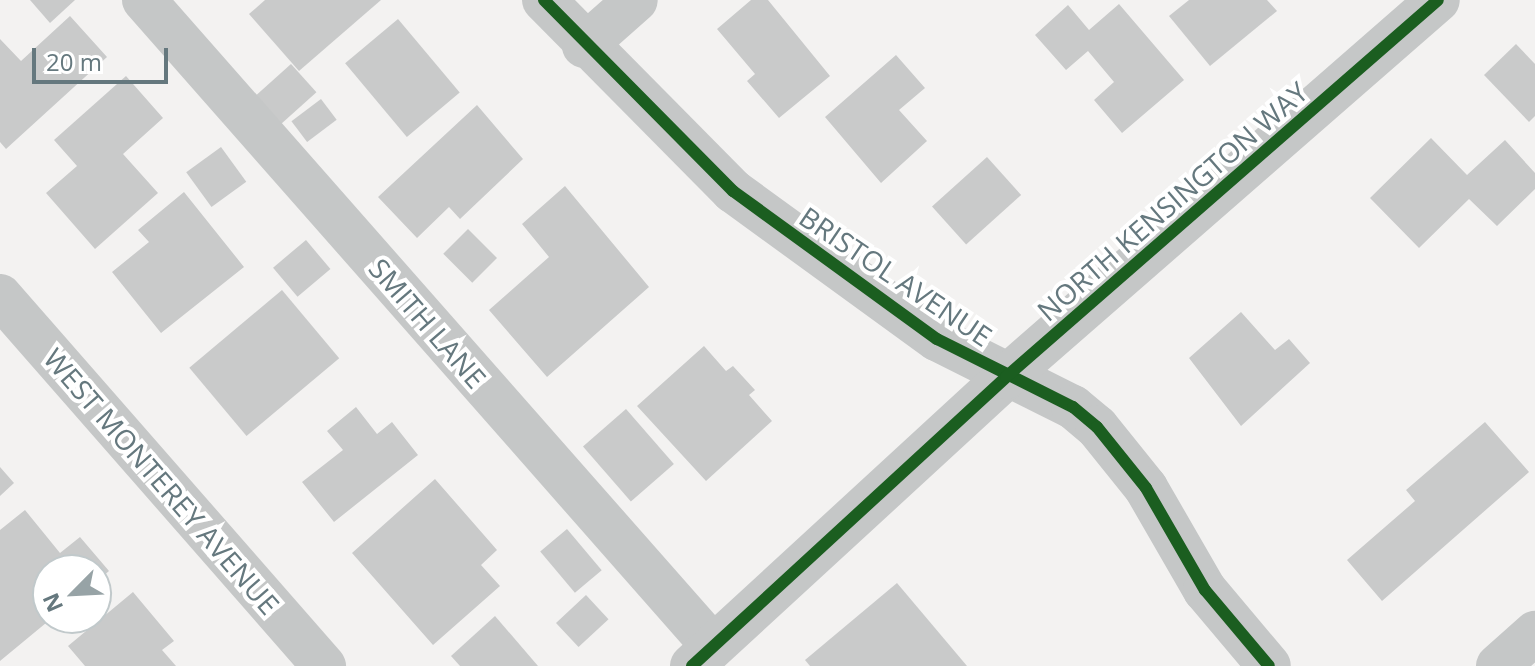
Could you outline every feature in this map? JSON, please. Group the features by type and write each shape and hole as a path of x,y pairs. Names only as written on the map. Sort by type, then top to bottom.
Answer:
{"street":[{"name":"SMITH LANE","path":"144,0 702,656"},
{"name":"BRISTOL AVENUE","path":"544,0 584,46 733,191 937,339 1006,377 1073,407 1097,427 1146,488 1205,590 1269,666"},
{"path":"584,46 636,0"},
{"name":"NORTH KENSINGTON WAY","path":"702,656 1006,377 1438,0"},
{"name":"WEST MONTEREY AVENUE","path":"0,296 324,666"},
{"path":"1498,666 1535,633"}],"building":[{"path":"30,0 75,0 50,23"},
{"path":"265,0 381,0 299,71 249,14"},
{"path":"751,0 768,0 830,76 779,118 747,81 755,74 717,29"},
{"path":"1189,0 1267,0 1277,11 1210,66 1169,16"},
{"path":"1119,4 1184,80 1122,133 1094,100 1114,82 1088,51 1066,70 1035,35 1068,5 1089,30"},
{"path":"70,16 107,57 6,149 0,142 0,39 21,61"},
{"path":"398,19 460,93 407,137 345,63"},
{"path":"1516,44 1535,64 1535,116 1529,122 1484,75"},
{"path":"896,55 925,88 899,110 927,141 881,183 825,117"},
{"path":"291,64 316,92 281,124 255,96"},
{"path":"126,76 163,118 123,154 158,193 95,249 46,193 77,166 54,140"},
{"path":"321,99 337,120 307,142 291,121"},
{"path":"477,105 523,159 460,219 449,207 417,238 378,197"},
{"path":"1431,138 1467,175 1505,140 1535,173 1535,189 1497,226 1469,199 1419,248 1370,198"},
{"path":"221,147 246,182 211,207 186,172"},
{"path":"987,157 1021,195 966,244 932,207"},
{"path":"565,186 649,287 547,377 489,310 549,257 522,224"},
{"path":"184,192 244,267 161,333 112,272 149,242 138,230"},
{"path":"468,229 497,258 472,283 443,254"},
{"path":"306,240 330,269 297,297 273,268"},
{"path":"282,290 339,358 247,436 189,368"},
{"path":"1241,312 1275,350 1289,339 1310,363 1241,426 1189,358"},
{"path":"704,346 726,371 733,366 755,390 749,395 772,421 706,481 637,406"},
{"path":"356,407 377,434 392,422 418,455 334,522 302,482 343,450 327,431"},
{"path":"626,409 674,464 631,501 583,446"},
{"path":"1485,422 1529,472 1382,601 1347,560 1415,501 1406,490"},
{"path":"0,467 14,483 0,496"},
{"path":"435,479 497,550 481,565 500,586 433,645 352,553"},
{"path":"25,510 60,553 80,537 94,554 32,554 33,634 0,661 0,530"},
{"path":"567,529 602,570 575,593 540,551"},
{"path":"897,583 967,666 810,666 805,660"},
{"path":"133,592 174,641 162,650 176,666 85,666 68,646 82,634 112,634 112,609"},
{"path":"586,595 609,619 579,647 556,623"},
{"path":"495,616 538,666 460,666 451,656"}],"cycle path":[{"path":"544,0 733,191 937,339 1073,407 1097,427 1146,488 1205,590 1269,666"},
{"path":"692,666 1006,377 1438,0"}]}
